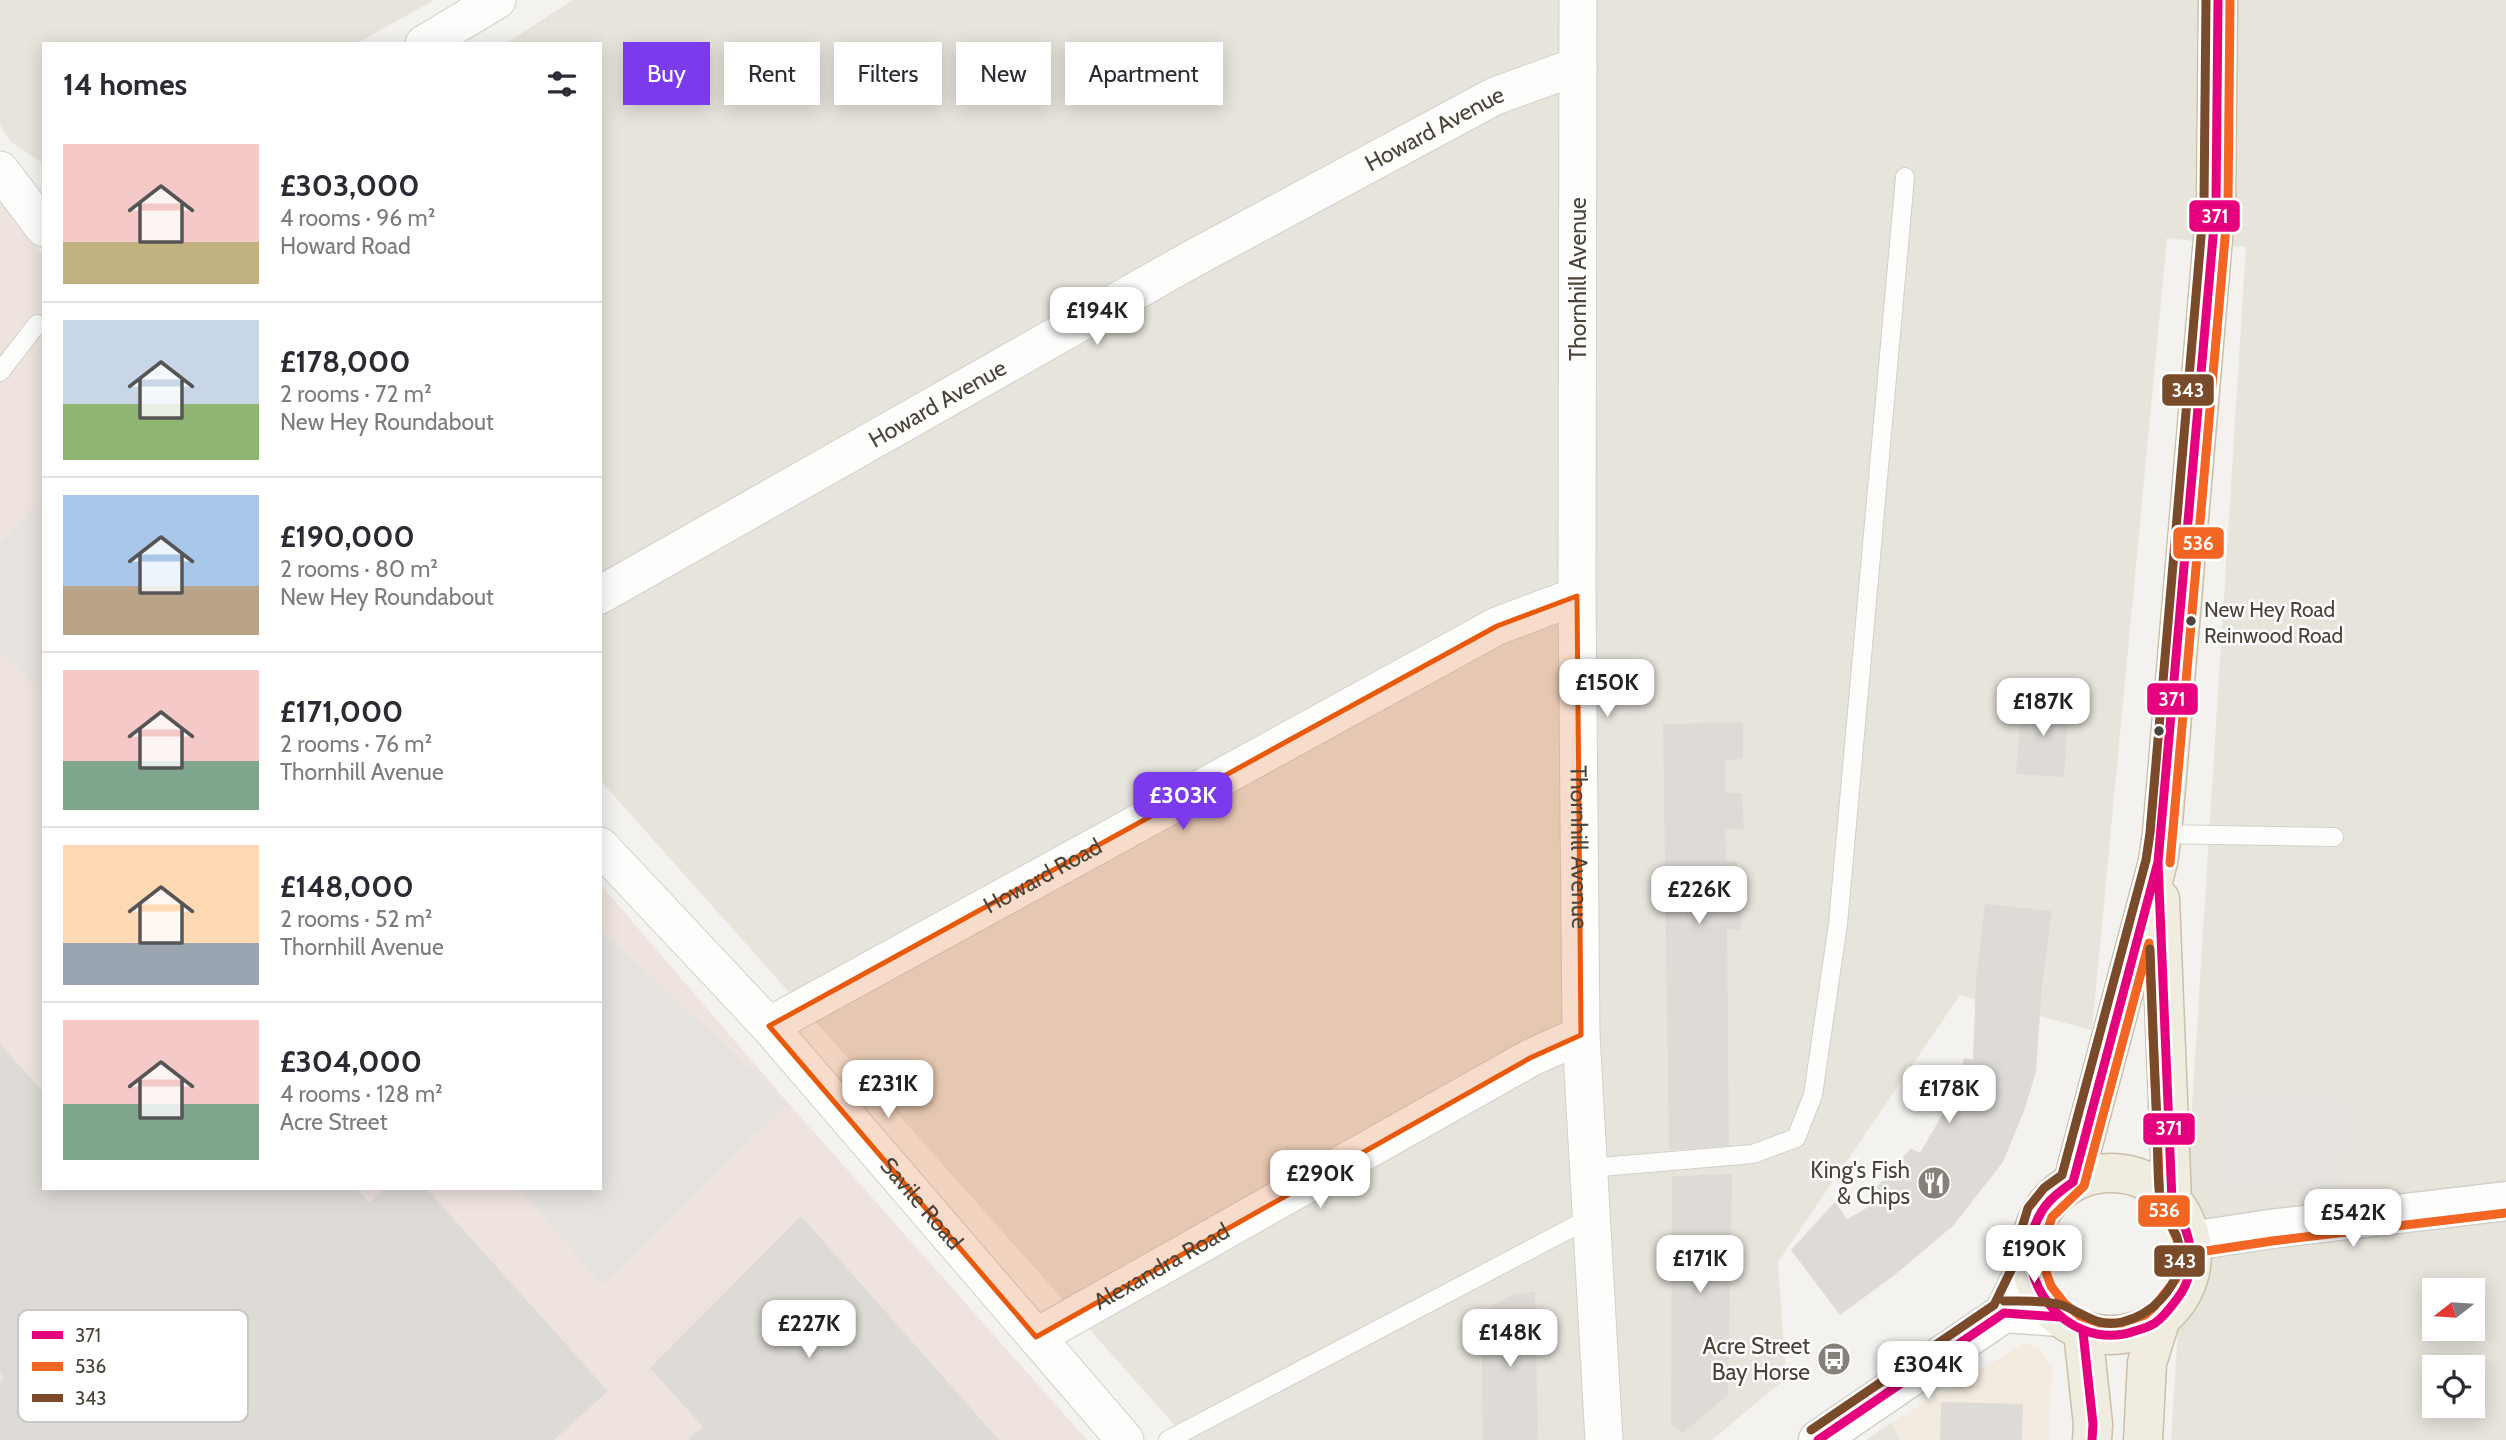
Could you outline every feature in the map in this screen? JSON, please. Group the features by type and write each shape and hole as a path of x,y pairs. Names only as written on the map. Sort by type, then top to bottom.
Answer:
{"highway":[{"path":"2172,1201 2160,848 2216,203 2218,0"},
{"path":"2073,1182 2160,848"},
{"path":"2099,1174 2126,1174 2151,1184 2172,1201 2184,1220 2191,1241 2192,1266 2184,1290 2161,1318 2150,1326 2127,1334 2102,1336 2071,1324 2044,1300 2034,1280 2030,1259 2032,1236 2039,1214 2053,1196 2073,1182 2099,1174"},
{"path":"2143,1440 2147,1363 2161,1318"},
{"path":"2071,1324 2093,1424 2092,1440"}],"street":[{"path":"427,42 496,0"},
{"name":"Thornhill Avenue","path":"1578,0 1577,596 1581,1035 1604,1440"},
{"name":"Howard Avenue","path":"602,594 1204,253 1495,96 1578,66"},
{"path":"0,170 42,225"},
{"name":"Howard Road","path":"769,1026 1497,626 1577,596"},
{"name":"Savile Road","path":"602,848 769,1026 1125,1440"},
{"name":"Alexandra Road","path":"1036,1337 1530,1058 1581,1035"},
{"path":"2191,1241 2506,1201"},
{"path":"1818,1440 2004,1313 2030,1259"},
{"path":"2004,1313 2071,1324"}],"lane":[{"path":"1589,1168 1753,1154 1796,1138 1813,1095 1838,924 1905,177"},
{"path":"0,372 37,324"},
{"path":"2160,848 2334,837"},
{"path":"1168,1440 1592,1217"}],"highlighted area":[{"path":"1577,596 1581,1035 1530,1058 1036,1337 769,1026 1497,626"}],"shaded area":[{"path":"0,0 434,0 360,42 42,42 42,163 11,142 0,125"},
{"path":"573,0 2506,0 2506,1440 2171,1440 2246,247 2167,238 2092,1030 1960,995 1778,1262 1786,1378 1712,1440 1188,1440 602,782 602,42 508,42"},
{"path":"0,201 42,254 42,1190 602,1190 602,886 789,1104 1087,1440 0,1440"},
{"path":"42,497 42,693 0,651 0,543"},
{"path":"602,931 789,1104 602,1285 520,1190 602,1190"},
{"path":"2224,1090 2359,1100 2340,1190 2222,1190"},
{"path":"2025,1343 2039,1348 2052,1367 2049,1440 1901,1440 1891,1423"},
{"path":"1891,1423 1901,1440 1866,1440"}],"building":[{"path":"2022,698 2069,702 2064,777 2016,774"},
{"path":"1743,722 1743,759 1725,760 1725,793 1742,793 1744,829 1725,829 1726,861 1738,862 1737,878 1728,880 1728,896 1741,895 1741,930 1727,929 1729,1146 1669,1150 1663,724"},
{"path":"1985,904 2052,911 2042,985 2036,1072 2024,1111 2003,1162 1953,1226 1892,1277 1840,1315 1791,1250 1835,1202 1847,1219 1884,1198 1876,1188 1911,1148 1920,1153 1957,1090 1964,1058 1973,1060 1976,979"},
{"path":"0,1044 42,1091 42,1190 358,1190 369,1203 383,1190 428,1190 608,1391 554,1440 0,1440 0,1382 4,1378 0,1373"},
{"path":"1732,1174 1728,1395 1683,1433 1671,1425 1672,1176"},
{"path":"801,1216 999,1440 688,1438 703,1427 650,1368"},
{"path":"1535,1292 1538,1440 1483,1440 1481,1312 1513,1294"},
{"path":"1941,1402 2023,1404 2022,1440 1940,1440"}],"transit line":[{"name":"343","path":"1811,1430 1994,1305 2018,1256 2020,1234 2028,1208 2044,1188 2062,1175 2146,860 2150,833 2204,202 2206,0"},
{"name":"371","path":"2158,862 2216,203 2218,0"},
{"name":"536","path":"2170,863 2228,204 2230,0"},
{"name":"371","path":"2158,862 2172,1201 2188,1238 2191,1263 2184,1287 2161,1318 2143,1329 2110,1335 2086,1331 2065,1320 2048,1303 2036,1282 2030,1259 2032,1235 2045,1207 2073,1182 2158,862"},
{"name":"536","path":"2149,943 2160,1202 2177,1239 2180,1260 2176,1279 2145,1315 2121,1323 2100,1323 2080,1316 2064,1303 2051,1286 2044,1266 2043,1244 2052,1217 2084,1186 2149,943"},
{"name":"343","path":"2004,1301 2058,1304 2096,1321 2122,1322 2143,1314 2161,1300 2174,1281 2180,1249 2160,1200 2150,949"},
{"name":"536","path":"2193,1253 2506,1213"},
{"name":"371","path":"1818,1440 2004,1313 2059,1317"},
{"name":"371","path":"2083,1332 2093,1424 2092,1440"}],"place":[{"name":"New Hey Road Reinwood Road","path":"2191,621"},
{"name":"King's Fish & Chips","path":"1934,1183"},
{"name":"Acre Street Bay Horse","path":"1834,1359"}]}
